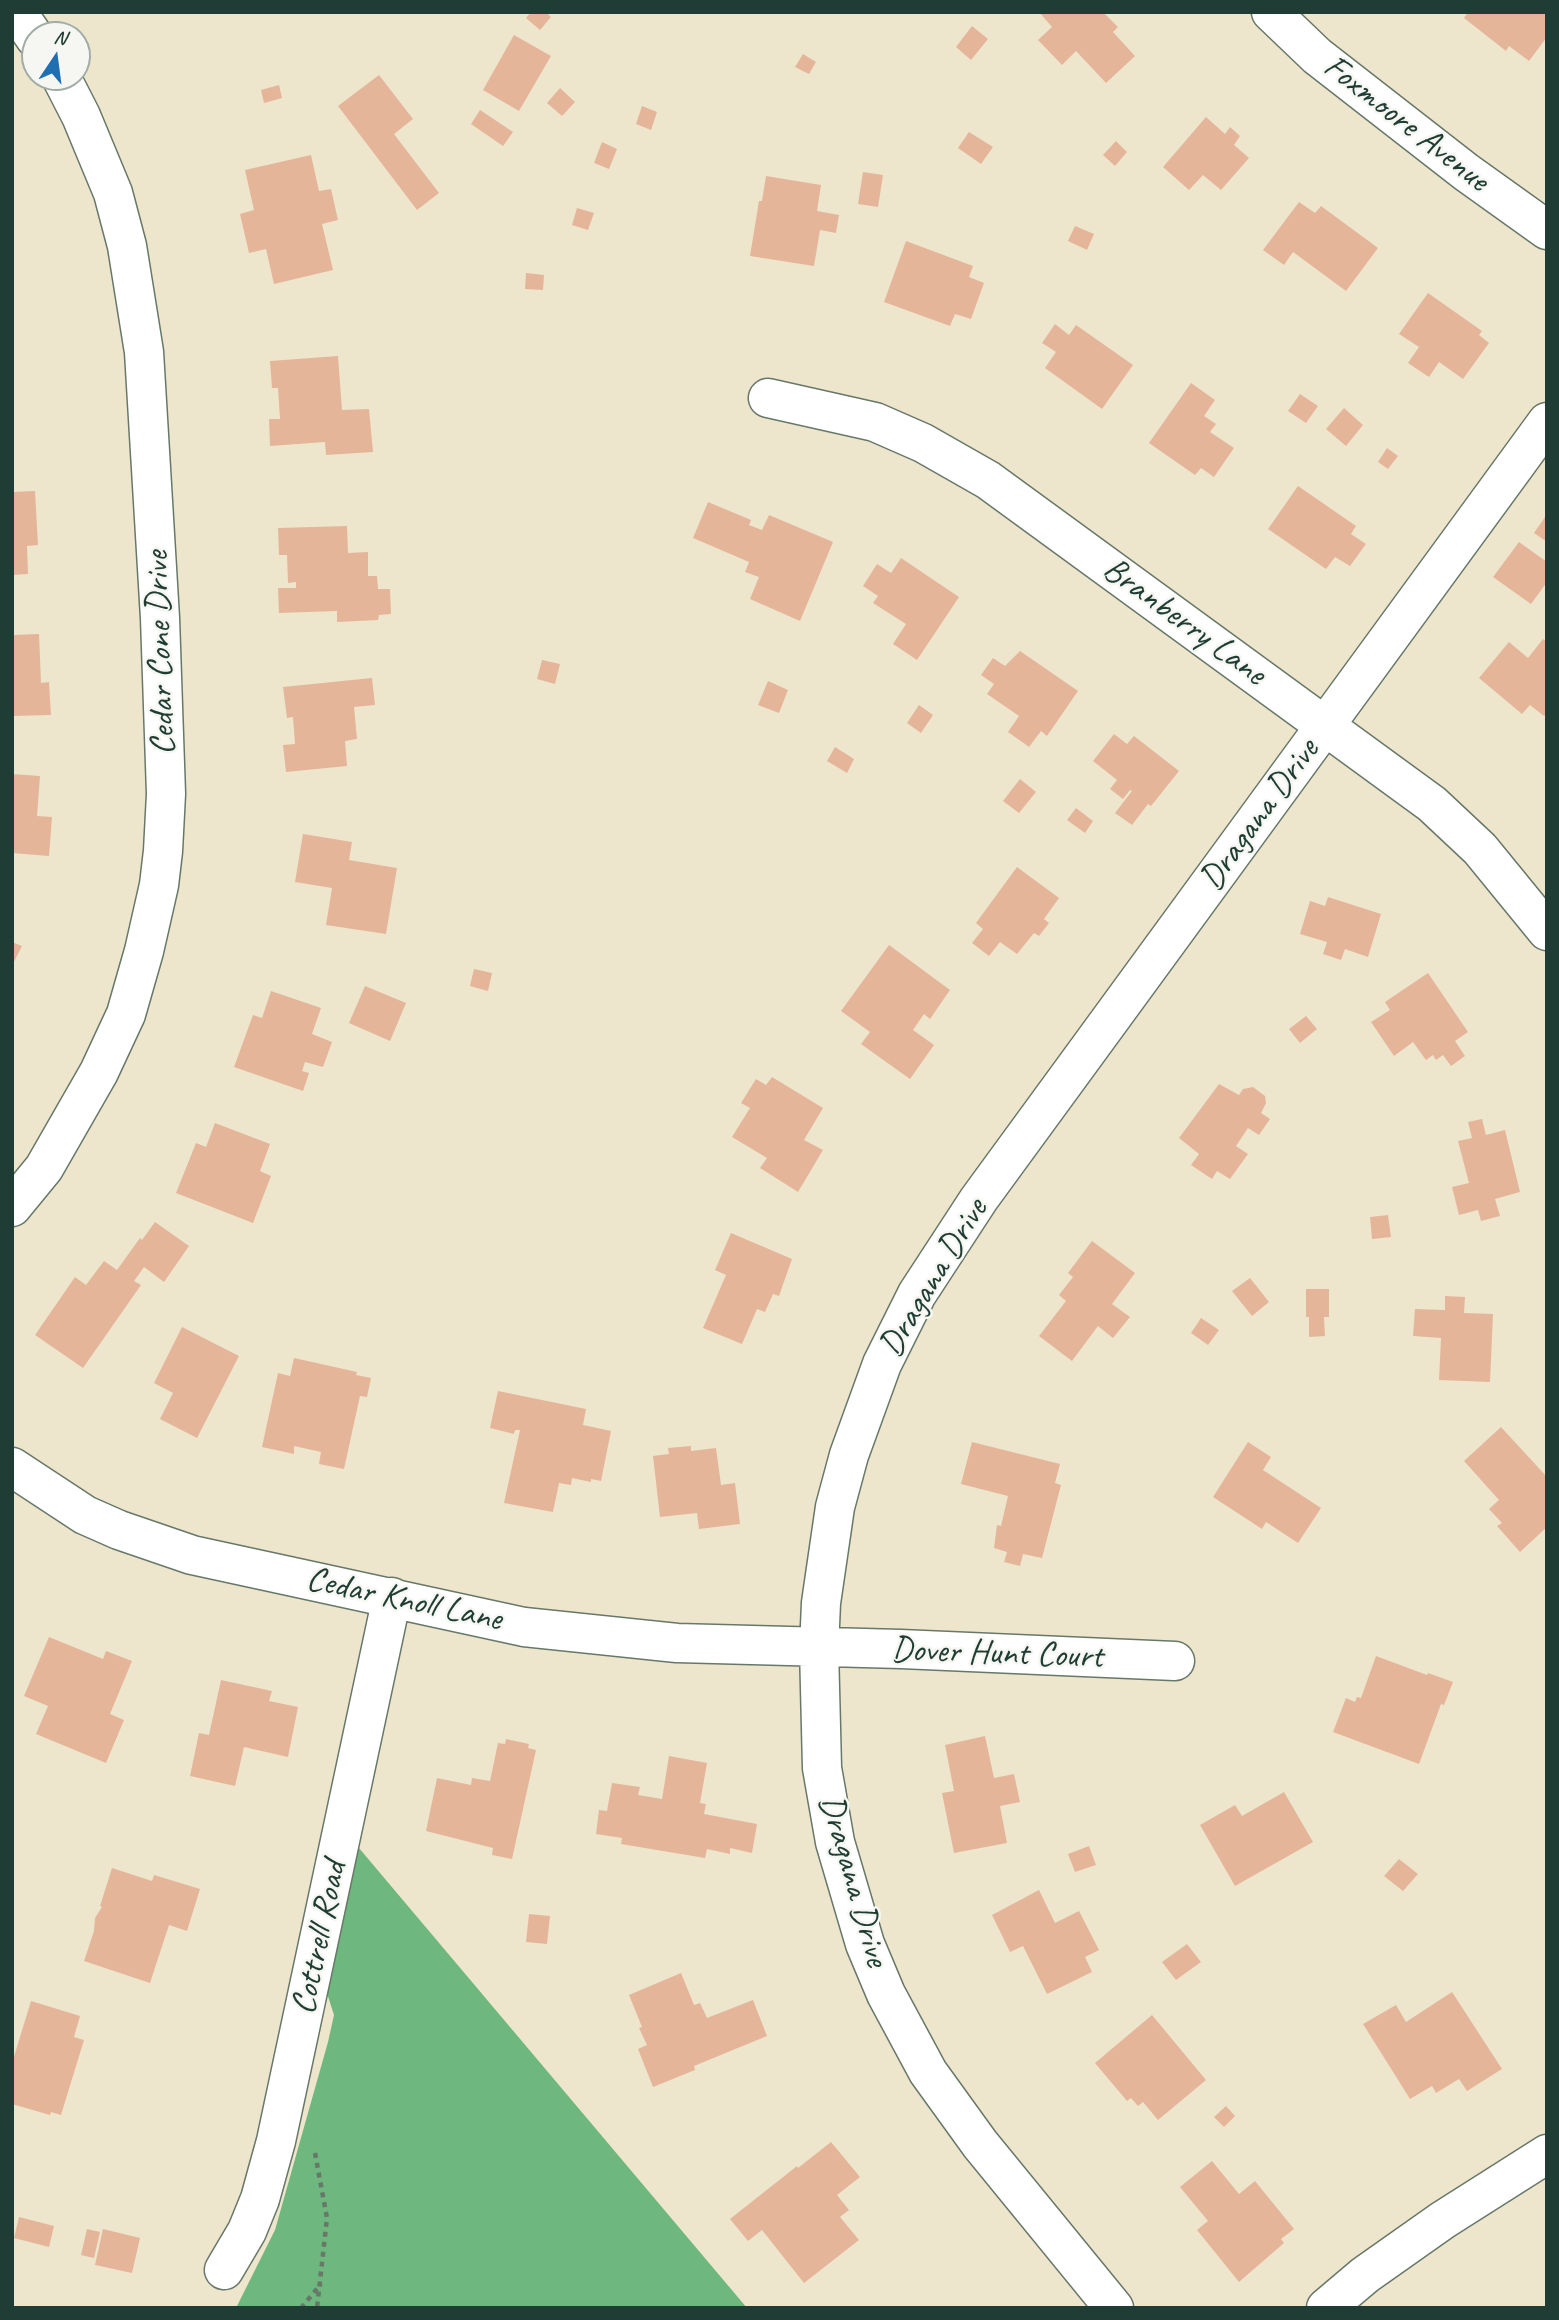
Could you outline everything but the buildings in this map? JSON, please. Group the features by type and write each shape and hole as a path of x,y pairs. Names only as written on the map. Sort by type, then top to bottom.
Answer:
{"street":[{"name":"Foxmoore Avenue","path":"1271,12 1328,64 1466,172 1547,230"},
{"name":"Cedar Cone Drive","path":"12,1208 44,1168 99,1072 126,1014 159,885 166,794 160,618 144,352 127,246 113,193 68,91"},
{"name":"Branberry Lane","path":"768,398 875,422 923,443 988,480 1432,804 1480,849 1547,931"},
{"name":"Dragana Drive","path":"1114,2308 980,2144 928,2072 886,1994 865,1944 835,1842 822,1768 819,1648 821,1604 835,1507 882,1364 917,1294 979,1199 1547,422"},
{"name":"Cedar Knoll Lane","path":"12,1467 85,1515 119,1530 192,1555 524,1627 677,1643 819,1648"},
{"name":"Cottrell Road","path":"224,2270 247,2231 260,2199 276,2140 391,1597"},
{"name":"Dover Hunt Court","path":"819,1648 1175,1661"},
{"path":"1326,2308 1365,2275 1443,2220 1547,2154"}],"path":[{"path":"313,2141 327,2218 317,2308"},
{"path":"302,2308 321,2284"}],"green space":[{"path":"348,1835 747,2308 236,2308 275,2230 328,2042 334,2015 325,1987"}]}
